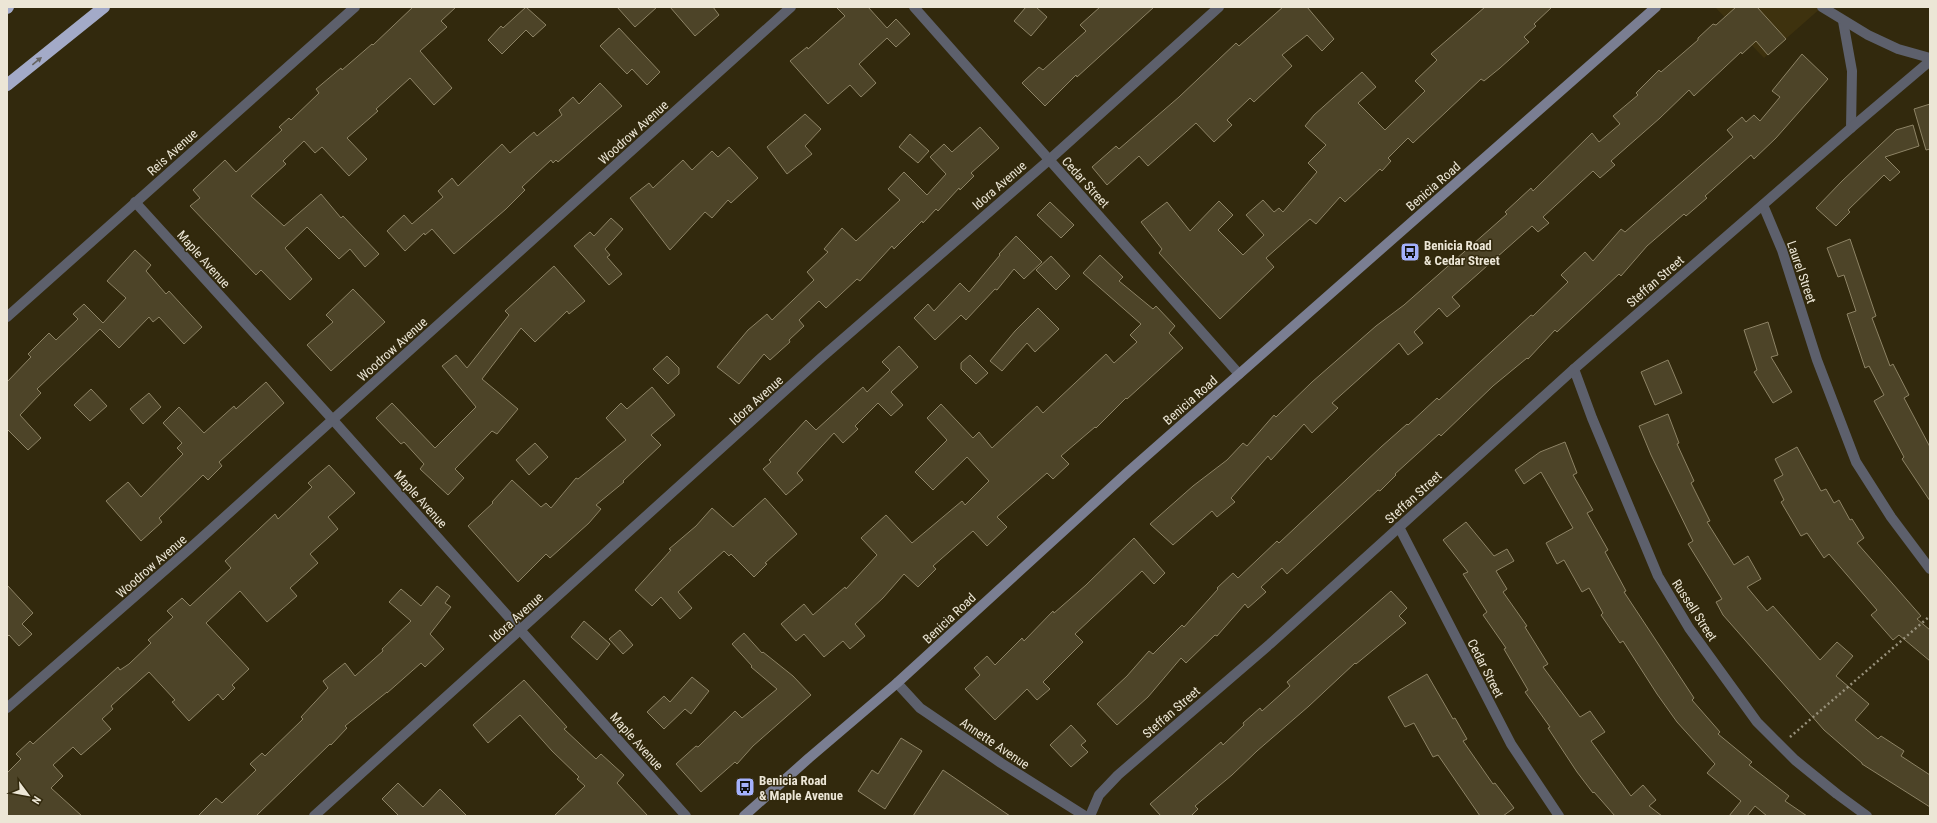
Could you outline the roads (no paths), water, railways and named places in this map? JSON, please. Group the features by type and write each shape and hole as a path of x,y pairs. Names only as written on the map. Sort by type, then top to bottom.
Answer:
{"highway":[{"path":"7,85 104,7"}],"main road":[{"name":"Benicia Road","path":"744,816 897,683 1128,472 1656,7"}],"street":[{"name":"Reis Avenue","path":"7,316 355,7"},
{"name":"Woodrow Avenue","path":"7,708 188,550 791,7"},
{"name":"Cedar Street","path":"914,7 1239,374"},
{"name":"Idora Avenue","path":"314,816 821,358 1049,160 1219,7"},
{"path":"1822,7 1868,35 1898,49 1930,60"},
{"path":"1844,21 1852,71 1851,128"},
{"path":"1763,205 1930,60"},
{"name":"Maple Avenue","path":"136,202 333,420 686,816"},
{"name":"Steffan Street","path":"1090,816 1100,795 1118,775 1270,644 1574,369 1763,205"},
{"name":"Laurel Street","path":"1763,205 1782,250 1817,360 1856,462 1891,517 1930,569"},
{"name":"Russell Street","path":"1574,369 1592,418 1658,576 1689,628 1757,722 1780,745 1837,794 1867,816"},
{"name":"Cedar Street","path":"1399,527 1511,744 1559,816"},
{"name":"Annette Avenue","path":"897,683 920,708 1001,763 1085,816"}],"place":[{"name":"Benicia Road & Cedar Street","path":"1410,252"},
{"name":"Benicia Road & Maple Avenue","path":"745,787"}]}
